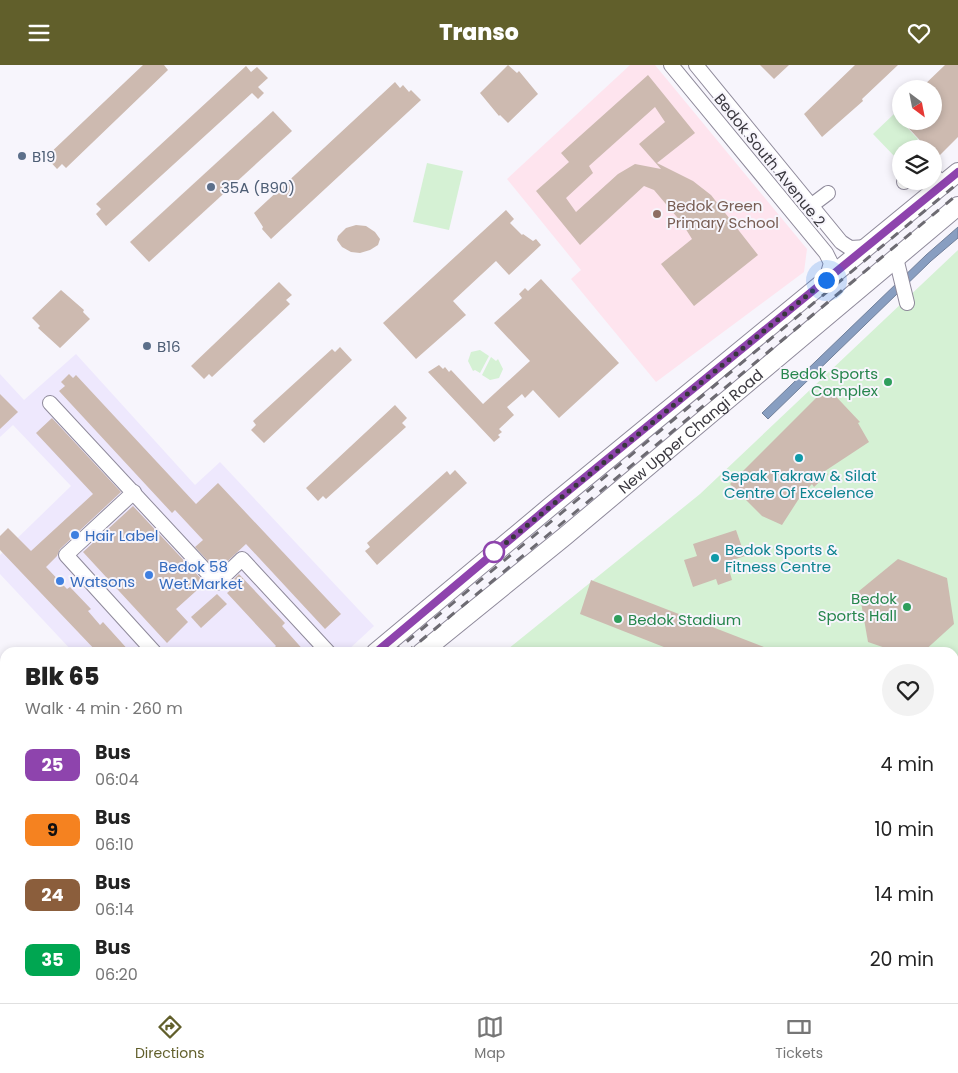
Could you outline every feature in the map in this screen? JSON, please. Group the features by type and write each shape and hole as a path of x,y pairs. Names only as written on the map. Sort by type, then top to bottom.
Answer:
{"main road":[{"name":"New Upper Changi Road","path":"942,178 958,172"},
{"name":"New Upper Changi Road","path":"382,647 868,247 928,190"},
{"name":"New Upper Changi Road","path":"429,647 564,537 958,207"}],"street":[{"name":"Bedok South Avenue 2","path":"671,65 826,253 830,263 826,280"},
{"name":"Bedok South Avenue 2","path":"696,65 846,246 855,249 868,247"},
{"path":"812,205 828,193"},
{"path":"896,258 906,303"},
{"path":"50,403 217,583 242,559 323,647"},
{"path":"134,493 66,555 150,647"}],"shaded area":[{"name":"Bedok Green Primary School","path":"630,65 655,65 807,249 804,272 656,382 571,279 581,270 507,179"},
{"path":"76,354 195,485 220,462 374,626 351,647 68,647 0,574 0,555 71,486 13,425 0,437 0,374 24,400"}],"green space":[{"path":"892,116 892,130 909,130 918,139 892,140 892,154 873,134"},
{"path":"427,163 463,171 449,230 413,222"},
{"name":"Bedok Sports Complex","path":"958,250 958,647 510,647 700,494"},
{"path":"480,350 489,356 480,373 475,370 473,371 468,361 471,352"},
{"path":"491,357 496,361 498,359 503,369 499,378 490,380 482,375"}],"water":[{"path":"958,227 958,238 931,261 768,419 762,413 926,255"}],"building":[{"path":"143,65 164,65 168,70 66,168 62,164 57,169 46,157"},
{"path":"508,65 517,73 519,71 538,94 508,123 499,116 480,93"},
{"path":"760,65 789,65 774,79"},
{"path":"855,65 898,65 862,99 863,101 822,137 804,114"},
{"path":"945,65 958,65 958,137 942,153 942,140 920,140 910,130 942,130 942,80 929,80"},
{"path":"246,66 251,72 257,67 268,78 258,87 264,93 258,99 252,93 106,226 96,214 101,209 96,204"},
{"path":"648,75 695,133 657,163 693,181 711,195 758,255 694,306 661,264 692,239 682,223 654,190 644,186 580,245 536,191 569,162 561,153","holes":["655,107 665,122 639,144 661,169 635,164 618,174 576,212 566,198 593,173 589,166"]},
{"path":"395,82 400,88 403,85 409,92 411,90 421,100 271,239 262,229 263,227 254,213"},
{"name":"35A (B90)","path":"273,111 292,131 149,262 130,242"},
{"path":"506,210 514,219 510,223 522,235 533,241 536,239 541,245 509,275 496,261 453,301 466,315 416,359 383,323"},
{"path":"356,225 366,226 375,232 380,239 378,245 360,253 351,252 342,247 337,240 338,236 346,228"},
{"path":"541,279 619,363 559,418 533,390 525,398 522,394 507,407 514,415 499,429 502,432 498,435 500,437 494,442 428,372 439,365 443,369 445,367 449,372 451,370 483,404 530,361 494,323 522,298 519,294 525,288 528,291"},
{"path":"279,282 292,295 286,300 290,304 212,377 209,374 204,379 191,366"},
{"path":"61,290 84,310 83,312 90,319 60,348 38,328 40,326 32,318"},
{"path":"340,347 352,360 264,443 251,430 256,425 253,421 332,349 335,352"},
{"path":"69,374 73,378 76,375 196,504 218,483 341,614 325,629 246,544 217,571 195,547 203,540 175,510 172,513 59,391 65,386 61,382"},
{"name":"Sepak Takraw & Silat Centre Of Excelence","path":"827,387 860,422 858,423 869,442 825,471 828,474 814,487 812,484 800,497 782,525 762,516 730,484"},
{"path":"0,394 18,412 0,429"},
{"path":"395,405 407,418 402,423 406,427 326,499 323,496 318,501 306,488"},
{"path":"52,418 121,492 60,549 57,556 46,567 67,589 70,587 91,609 88,611 100,625 103,622 126,647 92,647 0,550 0,536 8,528 31,551 93,494 36,433"},
{"path":"455,470 467,483 377,565 365,551 370,547 367,543 447,471 450,475"},
{"path":"133,506 205,583 176,609 188,622 167,643 83,552"},
{"name":"Bedok Sports & Fitness Centre","path":"736,530 745,556 727,562 732,580 718,585 716,579 693,587 684,560 697,556 693,544"},
{"name":"Bedok Sports Hall","path":"898,559 947,578 954,624 929,647 883,647 868,642 859,591"},
{"path":"239,574 285,623 282,626 301,647 275,647 227,593 234,587 230,583"},
{"path":"591,580 764,647 664,647 580,614"},
{"path":"217,594 227,604 201,628 191,617"}],"railway":[{"path":"400,647 958,183"},
{"path":"413,647 958,194"}],"bus line":[{"name":"25","path":"382,647 551,505 958,172"}],"place":[{"name":"B19","path":"22,156"},
{"name":"35A (B90)","path":"211,187"},
{"name":"Bedok Green Primary School","path":"657,214"},
{"name":"B16","path":"147,346"},
{"name":"Bedok Sports Complex","path":"888,382"},
{"name":"Sepak Takraw & Silat Centre Of Excelence","path":"799,458"},
{"name":"Hair Label","path":"75,535"},
{"name":"Bedok Sports & Fitness Centre","path":"715,558"},
{"name":"Bedok 58 Wet.Market","path":"149,575"},
{"name":"Watsons","path":"60,581"},
{"name":"Bedok Sports Hall","path":"907,607"},
{"name":"Bedok Stadium","path":"618,619"}],"route":[{"path":"494,552 490,556 826,280"}]}
